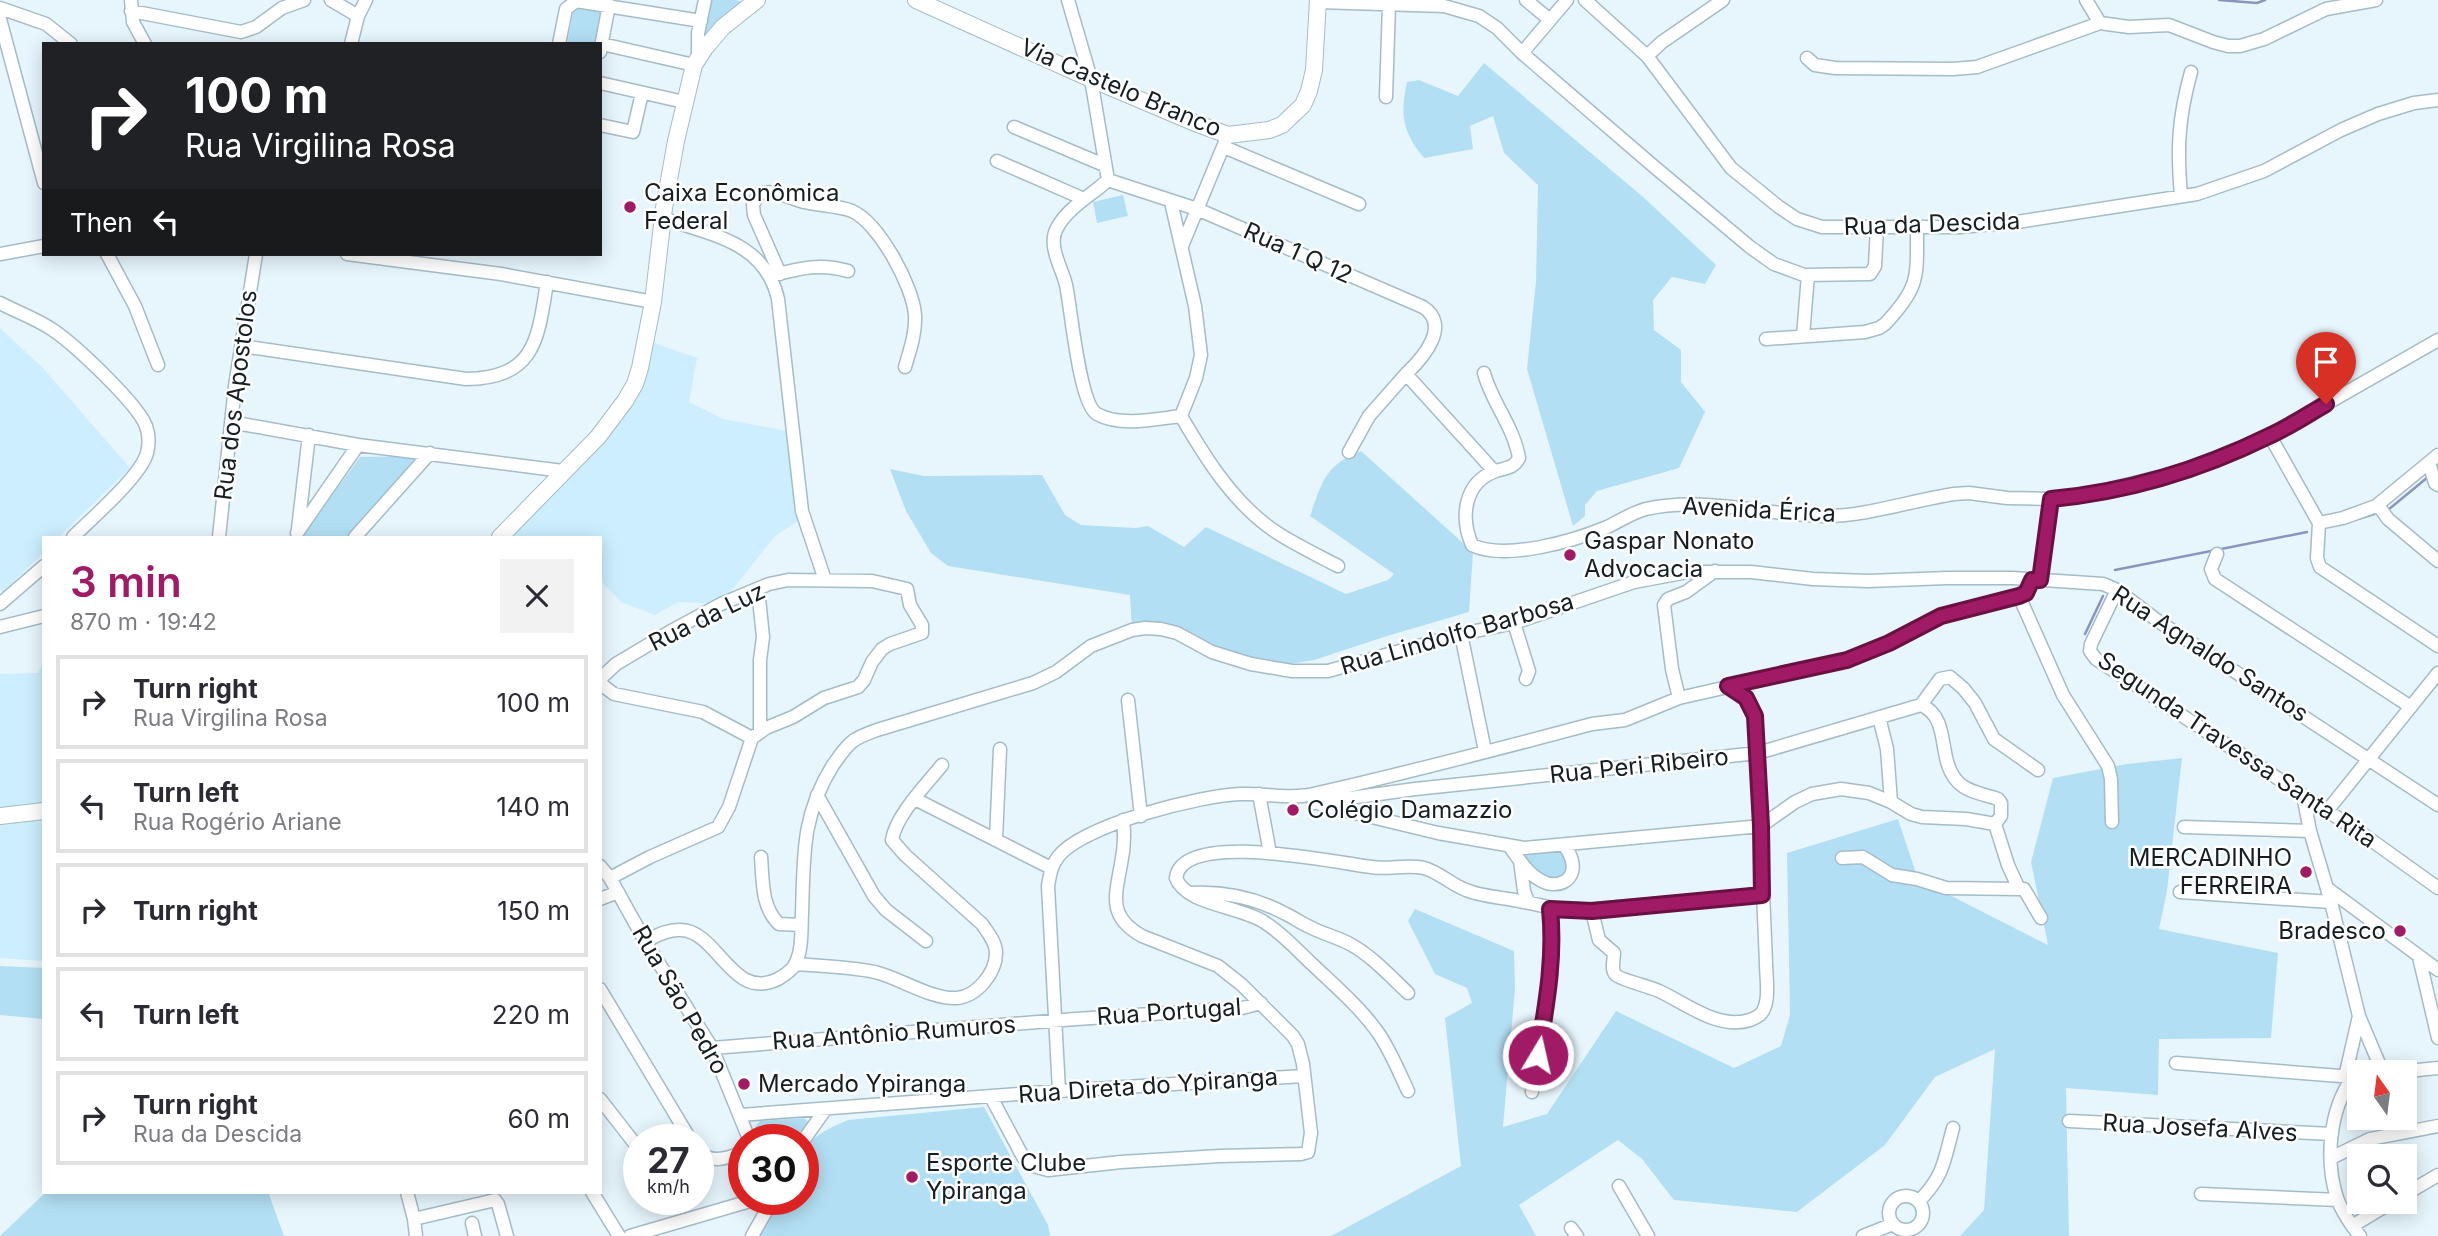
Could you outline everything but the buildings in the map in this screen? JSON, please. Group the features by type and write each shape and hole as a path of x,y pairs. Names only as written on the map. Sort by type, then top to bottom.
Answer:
{"main road":[{"path":"501,536 598,438 613,420 635,384 653,302 663,218 684,102 696,61 723,27 757,0"},
{"name":"Via Castelo Branco","path":"916,0 1195,123 1226,141 1282,125 1303,105 1314,70 1318,1"},
{"path":"0,816 42,811"}],"street":[{"path":"144,42 133,22 131,6 241,32 256,27 282,8 304,0"},
{"path":"331,0 358,16"},
{"path":"352,42 358,16 366,0"},
{"path":"602,48 696,61 705,0"},
{"path":"1068,0 1091,79 1108,180 1084,199 1056,229 1054,240 1066,285 1079,367 1094,412 1118,420 1181,416"},
{"path":"1526,0 1550,20"},
{"path":"1522,53 1566,0"},
{"name":"Rua da Descida","path":"1585,0 1647,56 1731,168 1797,219 1822,228 1917,229 2017,222 2197,194 2264,171 2341,130 2378,114 2414,103 2438,100"},
{"path":"1647,56 1662,42 1723,0"},
{"path":"2086,0 2100,23"},
{"path":"1807,58 1815,65 1835,68 1977,67 2100,23 2129,27 2169,25 2213,41 2240,46 2264,39 2326,9 2376,0"},
{"path":"559,42 566,9 576,1 660,6 701,21"},
{"path":"1318,1 1444,6 1479,16 1497,28 1522,53 1750,247 1774,264 1795,273 1871,275 1875,266 1877,227"},
{"path":"1387,97 1388,4"},
{"path":"602,42 608,5"},
{"path":"0,8 38,20 56,30 69,42"},
{"path":"0,19 42,176"},
{"path":"2181,197 2179,125 2191,72"},
{"path":"602,83 684,102"},
{"path":"602,125 633,132 642,93"},
{"path":"1014,127 1104,165"},
{"path":"1182,246 1226,141 1359,204"},
{"path":"997,161 1084,199"},
{"name":"Rua 1 Q 12","path":"1108,180 1197,209 1423,307 1434,317 1435,331 1422,358 1406,374"},
{"path":"825,580 802,511 775,275 754,215 754,200 764,192 852,211 864,219 876,233 910,293 915,314 914,340 905,367"},
{"path":"1171,202 1195,306 1201,355 1196,378 1181,416"},
{"path":"663,218 729,240 775,275"},
{"path":"1766,339 1865,332 1885,324 1914,285 1917,229"},
{"path":"0,254 42,246"},
{"path":"108,256 135,306 158,365"},
{"name":"Rua dos Apostolos","path":"219,536 231,422 256,256"},
{"path":"377,256 547,282 653,302"},
{"path":"775,275 800,268 822,266 848,271"},
{"path":"1803,336 1808,275"},
{"path":"242,346 466,379 488,379 516,369 531,348 538,330 547,282"},
{"path":"0,303 51,329 78,349 146,425 147,454 135,474 74,536"},
{"path":"1295,798 1592,724 1625,720 1679,698 1847,660 1889,643 1941,616 2019,596 2026,593 2036,580 2051,499 2081,496 2179,472 2270,436 2438,340"},
{"path":"1349,452 1369,416 1406,374 1494,471 1514,465 1519,458 1508,424 1487,385 1484,373"},
{"path":"1181,416 1216,472 1242,503 1274,531 1338,566"},
{"path":"231,422 358,445 563,471"},
{"path":"297,535 309,435"},
{"path":"2270,436 2319,523 2317,558 2320,568 2438,646"},
{"path":"297,535 358,445"},
{"path":"356,536 430,453"},
{"path":"2319,523 2378,505 2433,459"},
{"path":"2433,459 2436,484"},
{"name":"Avenida Érica","path":"1494,471 1478,483 1467,498 1467,534 1472,545 1479,549 1502,551 1555,545 1584,536 1643,510 1676,505 1830,516 1954,494 2051,499"},
{"path":"2378,505 2388,519 2438,561"},
{"path":"2217,554 2211,569 2215,579 2411,706"},
{"path":"0,604 42,568"},
{"path":"1679,698 1672,669 1664,605 1668,599 1686,592 1715,570"},
{"name":"Rua Lindolfo Barbosa","path":"795,964 801,925 806,830 817,794 840,755 853,741 909,719 1046,678 1091,646 1132,630 1161,629 1177,633 1230,659 1273,668 1313,672 1340,669 1461,634 1514,623 1634,582 1688,572 1715,570 1868,581 1947,578 2036,580"},
{"name":"Rua da Luz","path":"602,678 606,671 656,639 722,604 788,580 878,581 907,589 909,605 922,625 922,633 882,649 858,687 824,698 756,735"},
{"name":"Rua Agnaldo Santos","path":"2036,580 2103,584 2117,590 2158,621 2438,805"},
{"path":"610,878 718,827 729,807 756,735 763,637 758,589"},
{"name":"Segunda Travessa Santa Rita","path":"2117,590 2091,644 2092,654 2364,835 2438,888"},
{"path":"2019,596 2063,695 2100,754 2111,779 2112,822"},
{"path":"2,623 42,615"},
{"path":"1514,623 1529,671 1526,680"},
{"path":"1461,634 1485,751"},
{"path":"2327,811 2438,673"},
{"path":"1995,824 2001,816 2001,803 1998,799 1964,787 1956,781 1946,758 1938,718 1922,705 1940,679 1950,677 1963,688 1975,703 1994,739 2038,770"},
{"path":"602,685 614,694 703,712 756,735"},
{"path":"1592,911 1599,940 1614,953 1615,975 1645,984 1721,1021 1742,1022 1758,1017 1763,1011 1766,1002 1756,726 1752,706 1746,698 1728,686"},
{"path":"1128,700 1141,816"},
{"name":"Rua Peri Ribeiro","path":"1314,803 1415,789 1758,753 1922,705"},
{"path":"1879,717 1887,749 1891,802"},
{"path":"996,839 1000,749"},
{"path":"645,941 670,931 689,932 703,941 738,975 757,984 776,980 795,964 873,972 947,997 964,996 981,985 994,964 996,954 990,936 982,924 894,844 892,836 915,799 942,765"},
{"path":"1059,1091 1048,886 1051,868 1059,856 1081,837 1124,820 1216,797 1259,794 1295,798 1429,831 1510,847 1565,846 1761,826 1795,802 1812,794 1856,790 1891,802 1922,817 1966,818 1995,824"},
{"path":"817,794 874,896 886,910 926,941"},
{"path":"1259,794 1270,853"},
{"path":"2303,795 2359,1016 2380,1060"},
{"path":"915,799 1051,868"},
{"path":"991,1097 1023,1157 1033,1166 1048,1170 1121,1162 1308,1152 1311,1144 1304,1076 1298,1044 1285,1026 1218,966 1142,936 1131,930 1122,920 1115,896 1124,843 1124,820"},
{"path":"1995,824 2007,865 2019,888"},
{"path":"2184,827 2311,831"},
{"path":"1510,847 1540,881 1551,885 1562,884 1570,878 1573,862 1565,846"},
{"path":"1408,1091 1378,1032 1343,993 1287,941 1250,915 1187,893 1180,887 1176,878 1178,870 1188,859 1219,853 1270,853 1373,868 1418,867 1436,873 1469,891 1550,909 1592,911 1762,895"},
{"path":"761,856 765,901 770,913 779,924 801,925"},
{"path":"1842,858 1863,857 1892,874 1917,878 1946,888 2024,889 2041,918"},
{"path":"1520,861 1528,902"},
{"name":"Rua São Pedro","path":"602,868 712,1048 743,1124"},
{"path":"2327,888 2438,970"},
{"path":"602,898 618,892"},
{"path":"1187,893 1221,892 1236,895 1286,914 1360,950 1408,993"},
{"path":"2180,892 2331,902"},
{"path":"1532,1092 1550,977 1553,941 1550,909"},
{"path":"2419,957 2438,1038"},
{"path":"602,992 681,1124"},
{"name":"Rua Portugal","path":"1076,1019 1242,1009 1261,1003"},
{"path":"2355,1060 2359,1016"},
{"name":"Rua Antônio Rumuros","path":"712,1048 1076,1019"},
{"path":"2176,1063 2347,1077"},
{"path":"2417,1070 2438,1068"},
{"name":"Rua Direta do Ypiranga","path":"740,1115 1304,1076"},
{"path":"2347,1088 2340,1101 2332,1134 2331,1157 2338,1200 2356,1231 2377,1214"},
{"path":"602,1103 623,1129"},
{"path":"815,1124 825,1110"},
{"name":"Rua Josefa Alves","path":"2069,1121 2332,1134"},
{"path":"2331,1157 2370,1139 2438,1126"},
{"path":"1919,1201 1931,1189 1942,1171 1953,1128"},
{"path":"2417,1187 2438,1175"},
{"path":"1619,1186 1648,1236"},
{"path":"408,1194 416,1236"},
{"path":"593,1194 619,1236"},
{"path":"2201,1194 2338,1200"},
{"path":"414,1219 491,1196 498,1204 507,1236"},
{"path":"1904,1196 1919,1201 1924,1211 1918,1226 1903,1230 1893,1224 1889,1213 1893,1202 1904,1196"},
{"path":"630,1236 645,1234 728,1208"},
{"path":"752,1236 763,1215"},
{"path":"471,1223 475,1236"},
{"path":"1863,1236 1893,1224"}],"shaded area":[{"path":"710,0 736,0 744,3 704,36"},
{"path":"574,8 601,12 595,42 567,42"},
{"path":"1484,63 1642,196 1716,265 1705,284 1672,277 1653,300 1654,330 1681,350 1681,382 1705,412 1679,468 1597,491 1585,505 1585,516 1573,526 1527,369 1536,281 1538,185 1504,153 1493,116 1470,126 1473,149 1424,158 1411,139 1405,122 1407,82 1419,80 1458,96"},
{"path":"1123,195 1128,216 1097,223 1093,202"},
{"path":"0,328 42,367 130,468 60,536 42,536 42,554 3,592 0,589"},
{"path":"646,340 697,358 689,402 723,419 792,432 798,521 775,536 721,604 678,602 655,615 621,602 602,582 602,536 503,536 613,420"},
{"path":"1361,451 1473,552 1469,612 1314,660 1284,665 1212,652 1170,631 1132,630 1130,595 948,566 931,553 906,511 890,469 924,476 1042,475 1065,515 1081,525 1136,528 1148,526 1184,547 1206,527 1346,594 1388,580 1394,574 1310,516 1326,476 1340,462"},
{"path":"415,456 417,460 350,536 303,536 360,457"},
{"path":"42,665 42,961 0,958 0,674 38,673"},
{"path":"2182,758 2167,891 2159,929 2278,953 2271,1038 2159,1039 2158,1095 2066,1088 2069,1236 1960,1236 1984,1210 1995,1049 1935,1077 1885,1145 1797,1212 1674,1200 1642,1159 1618,1140 1519,1205 1536,1236 1331,1236 1461,1166 1445,1018 1472,1003 1467,988 1435,974 1408,921 1415,909 1514,951 1515,988 1503,1127 1547,1114 1616,1011 1734,1068 1781,1046 1790,1015 1787,853 1898,819 1918,879 2048,945 2031,862 2053,778 2127,764"},
{"path":"1562,849 1567,856 1568,877 1543,879 1517,852"},
{"path":"0,966 42,968 42,1019 0,1015"},
{"name":"Esporte Clube Ypiranga","path":"984,1107 1048,1225 1050,1236 755,1236 767,1215 819,1215 819,1135 848,1120"},
{"path":"804,1118 810,1123 758,1124 760,1121"},
{"path":"44,1194 269,1194 284,1236 0,1236"}],"waterway":[{"path":"2219,0 2257,3 2265,0"},
{"path":"2388,510 2428,477"},
{"path":"2358,519 2374,514"},
{"path":"2115,570 2307,532"},
{"path":"2085,634 2103,596"}],"place":[{"name":"Caixa Econômica Federal","path":"630,207"},
{"name":"Gaspar Nonato Advocacia","path":"1570,555"},
{"name":"Colégio Damazzio","path":"1293,810"},
{"name":"MERCADINHO FERREIRA","path":"2306,872"},
{"name":"Bradesco","path":"2400,931"},
{"name":"Mercado Ypiranga","path":"744,1084"},
{"name":"Esporte Clube Ypiranga","path":"912,1177"}],"route":[{"path":"1538,1055 1552,964 1550,909 1592,911 1762,895 1755,716 1746,698 1728,686 1847,660 1889,643 1941,616 2026,593 2032,580 2040,580 2051,499 2081,496 2179,472 2270,436 2326,404"}]}
